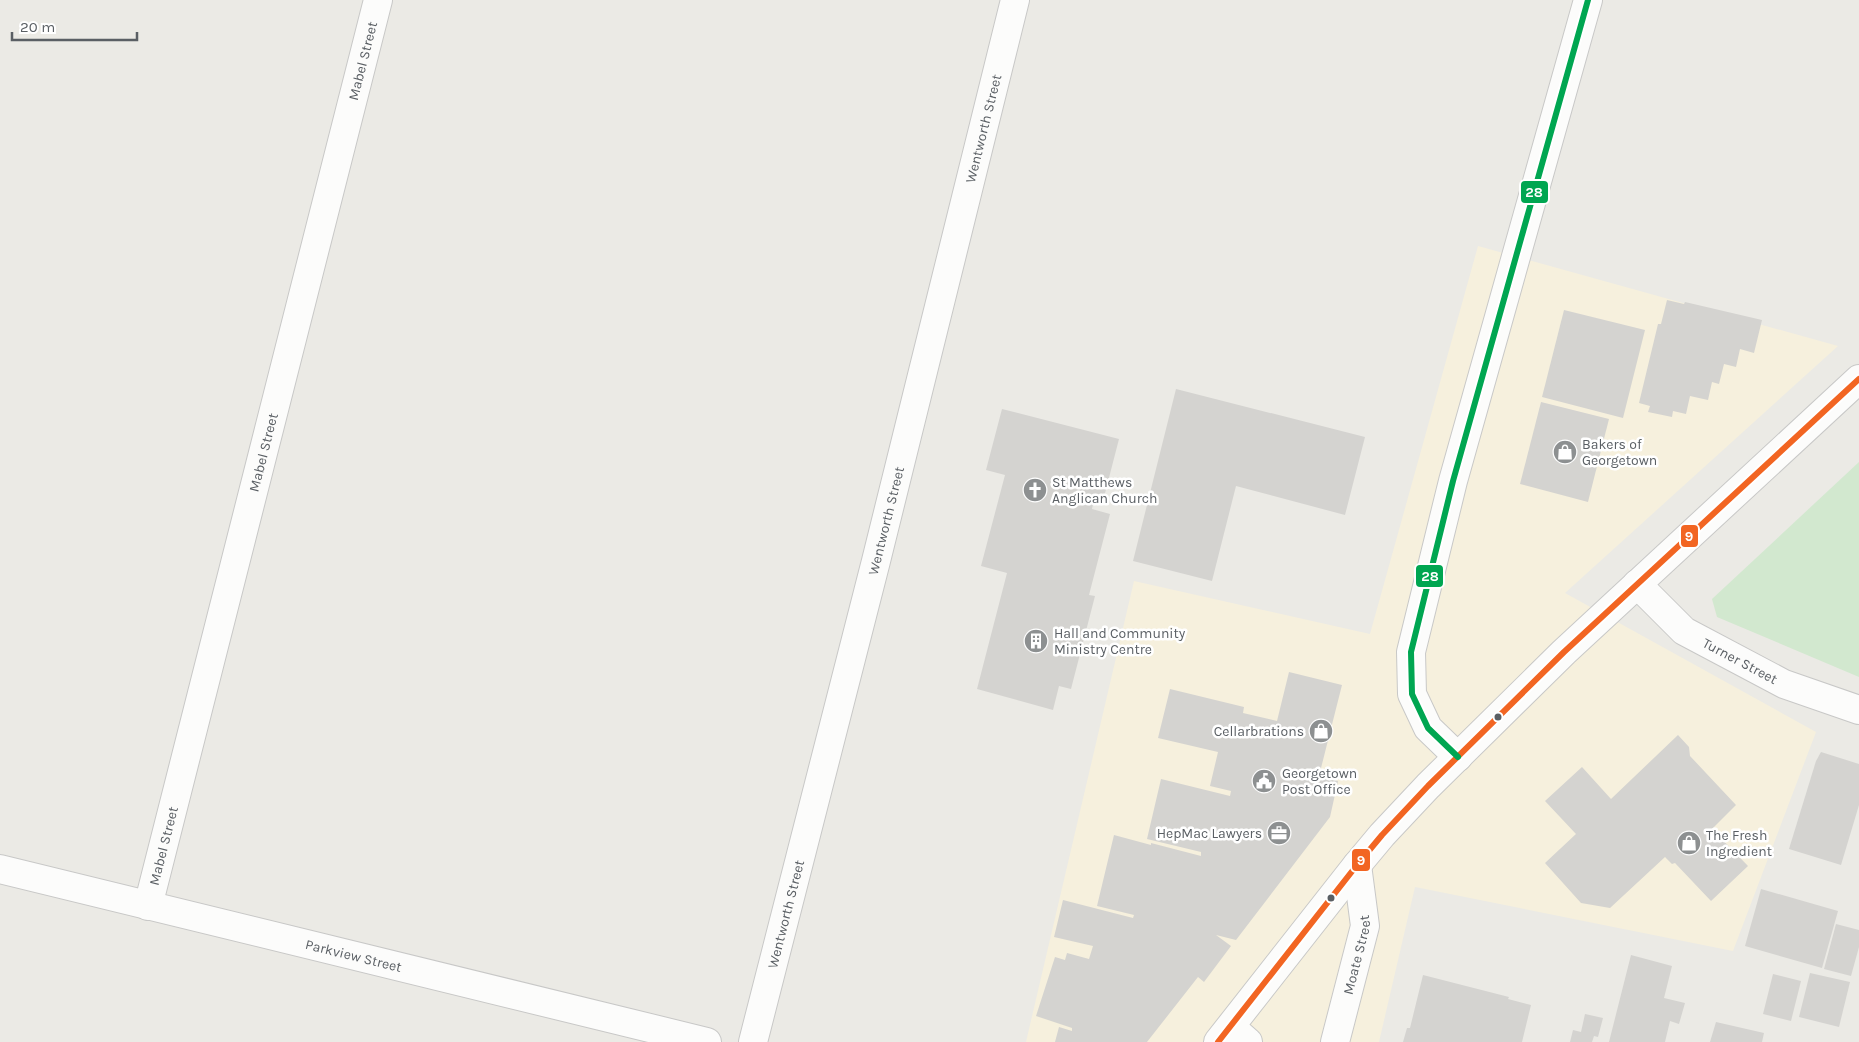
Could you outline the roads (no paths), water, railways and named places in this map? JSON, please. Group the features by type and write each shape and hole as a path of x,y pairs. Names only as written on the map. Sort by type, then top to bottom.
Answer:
{"street":[{"name":"Mabel Street","path":"148,906 378,0"},
{"name":"Wentworth Street","path":"753,1042 881,542 1015,0"},
{"path":"1458,757 1428,728 1412,694 1411,652 1453,481 1588,0"},
{"path":"1232,1037 1357,865 1382,835 1564,652 1859,379"},
{"name":"Turner Street","path":"1637,584 1684,631 1784,684 1859,710"},
{"name":"Moate Street","path":"1335,1042 1365,926 1357,865"},
{"name":"Parkview Street","path":"0,869 707,1042"}],"place":[{"name":"Bakers of Georgetown","path":"1565,452"},
{"name":"St Matthews Anglican Church","path":"1035,490"},
{"name":"Hall and Community Ministry Centre","path":"1036,641"},
{"name":"Cellarbrations","path":"1321,731"},
{"name":"Georgetown Post Office","path":"1264,781"},
{"name":"HepMac Lawyers","path":"1279,833"},
{"name":"The Fresh Ingredient","path":"1689,843"}]}
